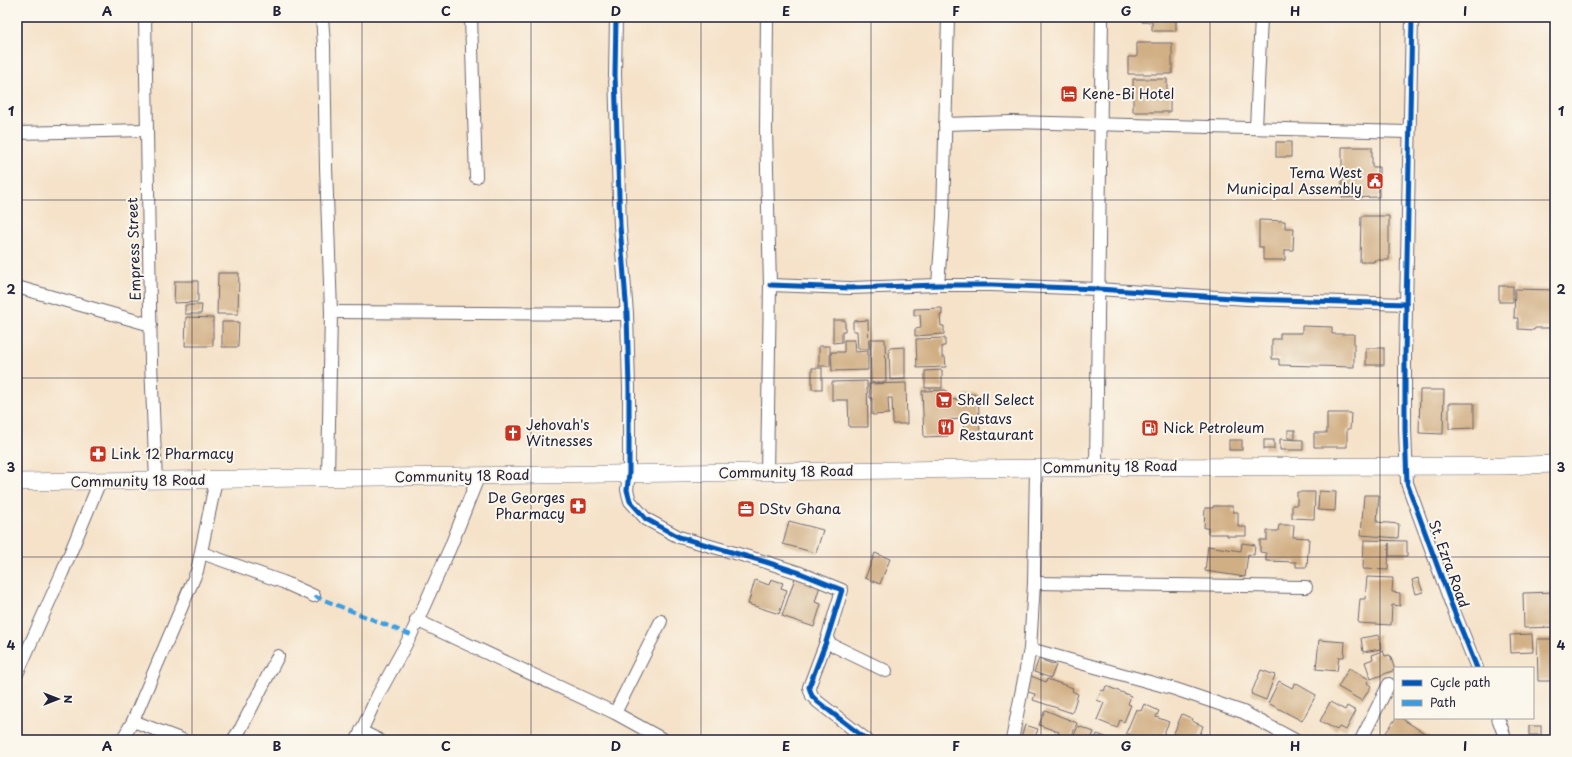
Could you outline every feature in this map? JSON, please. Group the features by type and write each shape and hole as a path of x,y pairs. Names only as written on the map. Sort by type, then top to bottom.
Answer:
{"main road":[{"name":"Community 18 Road","path":"17,482 478,475 767,473 1096,467 1501,466 1555,464"}],"street":[{"name":"Empress Street","path":"145,17 152,385 156,481"},
{"path":"322,17 331,312 328,478"},
{"path":"471,17 476,177"},
{"path":"616,17 615,75 620,226 627,314 629,388 629,474 627,490 630,501 646,520 679,537 800,573 842,590 826,642 809,687 812,696 818,702 866,740"},
{"path":"767,17 766,130 770,285 767,473"},
{"path":"938,285 943,217 948,17"},
{"path":"1096,467 1102,17"},
{"path":"1256,128 1261,17"},
{"name":"St. Ezra Road","path":"1412,17 1408,132 1406,304 1405,422 1407,483 1452,606 1477,667"},
{"path":"945,124 1012,122 1408,132"},
{"path":"17,133 146,130"},
{"path":"770,285 850,288 938,285 1098,288 1247,299 1406,304"},
{"path":"17,287 152,325"},
{"path":"331,312 627,314"},
{"path":"1012,740 1030,649 1034,583 1036,468"},
{"path":"379,740 359,736 378,695 411,635 416,620 450,548 478,475"},
{"path":"122,740 133,722 197,571 202,553 216,480"},
{"path":"17,674 62,573 100,481"},
{"path":"202,553 283,582 314,596"},
{"path":"1034,583 1306,587"},
{"path":"416,620 615,713 646,736 664,740"},
{"path":"615,713 661,621"},
{"path":"826,642 886,671"},
{"path":"1030,649 1176,689 1243,712 1295,740"},
{"path":"233,740 241,728 278,656"},
{"path":"1361,740 1389,684"},
{"path":"1498,719 1506,740"},
{"path":"133,722 183,740"}],"building":[{"path":"1142,17 1176,17 1176,31 1152,31 1152,22 1142,22"},
{"path":"1137,43 1172,43 1172,74 1128,74 1128,57 1137,57"},
{"path":"1133,79 1167,79 1167,96 1170,96 1170,112 1133,112"},
{"path":"1276,142 1291,142 1291,157 1276,157"},
{"path":"1342,147 1372,147 1372,167 1379,167 1379,197 1342,198"},
{"path":"1361,216 1389,216 1389,260 1360,262"},
{"path":"1259,220 1285,221 1285,228 1294,228 1293,250 1285,250 1285,260 1263,260 1263,247 1259,247"},
{"path":"218,273 239,273 238,314 217,314"},
{"path":"175,281 198,281 198,302 174,303"},
{"path":"1499,286 1513,286 1513,302 1499,302"},
{"path":"1515,289 1555,290 1555,328 1535,328 1534,330 1518,329 1518,318 1514,318"},
{"path":"185,305 202,305 201,314 185,314"},
{"path":"942,308 942,315 940,315 941,326 944,326 944,334 915,336 915,329 921,328 920,315 914,316 914,309"},
{"path":"186,317 213,318 213,346 185,346"},
{"path":"833,320 845,320 845,331 842,331 842,342 833,343"},
{"path":"868,320 869,349 858,349 857,331 853,331 853,321"},
{"path":"222,322 239,322 238,347 222,347"},
{"path":"1302,326 1332,327 1332,334 1354,334 1354,367 1279,365 1279,359 1272,359 1272,339 1280,339 1280,333 1302,333"},
{"path":"945,338 945,346 942,346 942,357 945,357 946,367 917,368 916,339"},
{"path":"870,339 885,339 886,382 871,383"},
{"path":"844,340 854,340 855,352 868,351 868,370 832,371 831,352 844,352"},
{"path":"819,346 830,346 830,366 819,366"},
{"path":"905,347 905,379 890,380 889,348"},
{"path":"1366,348 1384,348 1384,365 1366,365"},
{"path":"812,368 822,368 822,389 812,389"},
{"path":"942,370 942,388 925,388 925,371"},
{"path":"867,381 868,427 849,427 848,400 832,400 832,382"},
{"path":"906,383 907,424 893,424 892,398 888,398 889,414 872,415 872,398 870,398 869,384"},
{"path":"946,390 947,400 963,399 963,395 978,394 980,435 964,436 963,419 947,420 948,436 924,437 922,391"},
{"path":"1420,390 1444,390 1443,434 1419,433"},
{"path":"1449,403 1474,403 1474,428 1449,429"},
{"path":"1327,413 1351,413 1350,429 1347,429 1347,447 1314,447 1314,433 1327,433"},
{"path":"1288,430 1295,430 1295,438 1288,438"},
{"path":"1280,439 1303,440 1303,450 1280,450"},
{"path":"1229,440 1242,440 1242,450 1229,450"},
{"path":"1264,440 1274,440 1274,449 1264,449"},
{"path":"1319,491 1336,492 1335,511 1318,510"},
{"path":"1297,492 1315,492 1314,519 1292,518 1292,505 1297,505"},
{"path":"1364,495 1379,495 1377,522 1399,524 1398,538 1361,535"},
{"path":"1213,506 1233,506 1233,512 1238,512 1238,527 1246,527 1246,536 1208,534 1208,528 1204,528 1205,508 1213,508"},
{"path":"789,521 823,530 816,553 783,544"},
{"path":"1279,525 1294,525 1293,537 1309,538 1307,567 1296,567 1296,562 1266,561 1266,553 1260,552 1260,540 1267,540 1267,531 1278,531"},
{"path":"1364,540 1407,541 1407,556 1389,556 1389,543 1388,570 1363,569"},
{"path":"1242,543 1255,545 1254,555 1248,554 1245,577 1205,571 1208,546 1241,551"},
{"path":"875,553 890,559 880,584 865,578"},
{"path":"1367,577 1393,578 1392,592 1400,593 1400,606 1392,605 1391,625 1358,623 1360,599 1365,599"},
{"path":"795,578 820,586 815,602 821,604 814,627 782,616"},
{"path":"1418,578 1423,592 1416,594 1412,580"},
{"path":"771,579 783,583 781,588 787,590 779,614 748,604 755,580 769,585"},
{"path":"1555,592 1555,627 1524,628 1523,593"},
{"path":"1532,634 1533,652 1511,653 1510,635"},
{"path":"1379,635 1381,649 1363,652 1361,638"},
{"path":"1537,639 1555,639 1555,681 1538,681"},
{"path":"1319,640 1345,642 1344,657 1339,657 1337,671 1316,669"},
{"path":"1383,651 1385,656 1390,655 1394,670 1371,679 1365,662 1373,659 1372,655"},
{"path":"1039,659 1056,665 1051,678 1034,672"},
{"path":"1349,668 1369,679 1367,683 1371,686 1362,701 1338,687"},
{"path":"1261,670 1275,675 1266,700 1251,694"},
{"path":"1031,676 1046,682 1047,679 1073,688 1072,691 1078,694 1072,713 1033,700 1035,694 1025,691"},
{"path":"1279,681 1292,688 1295,683 1316,695 1302,721 1268,703"},
{"path":"1106,686 1131,696 1128,704 1131,705 1124,722 1120,720 1117,728 1097,720 1104,703 1097,700 1102,690 1104,691"},
{"path":"1330,702 1345,710 1347,706 1356,711 1346,730 1339,727 1337,730 1320,721"},
{"path":"1144,704 1159,711 1156,717 1169,722 1161,740 1151,740 1145,737 1143,740 1126,733 1136,709 1141,711"},
{"path":"1045,710 1077,723 1070,740 1057,739 1059,732 1039,725"},
{"path":"1182,714 1203,726 1198,740 1171,740"},
{"path":"1395,719 1403,719 1432,738 1431,740 1387,740 1383,737"},
{"path":"1025,725 1038,729 1034,740 1020,740"},
{"path":"1078,726 1094,732 1091,740 1072,740"},
{"path":"1529,726 1541,726 1541,735 1529,735"},
{"path":"1097,734 1113,740 1095,740"}],"marked path":[{"path":"314,596 411,635"}],"cycle path":[{"path":"616,17 615,75 620,226 627,314 629,388 629,473 627,490 630,501 646,519 679,537 800,573 842,590 826,642 809,687 812,696 818,702 867,740"},
{"path":"1412,17 1405,357 1407,483 1452,606 1477,667"},
{"path":"770,285 850,288 991,285 1098,289 1247,299 1406,304"}],"place":[{"name":"Kene-Bi Hotel","path":"1069,94"},
{"name":"Tema West Municipal Assembly","path":"1375,181"},
{"name":"Shell Select","path":"944,400"},
{"name":"Gustavs Restaurant","path":"946,427"},
{"name":"Nick Petroleum","path":"1150,428"},
{"name":"Jehovah's Witnesses","path":"513,433"},
{"name":"Link 12 Pharmacy","path":"98,454"},
{"name":"De Georges Pharmacy","path":"578,506"},
{"name":"DStv Ghana","path":"746,509"}]}
